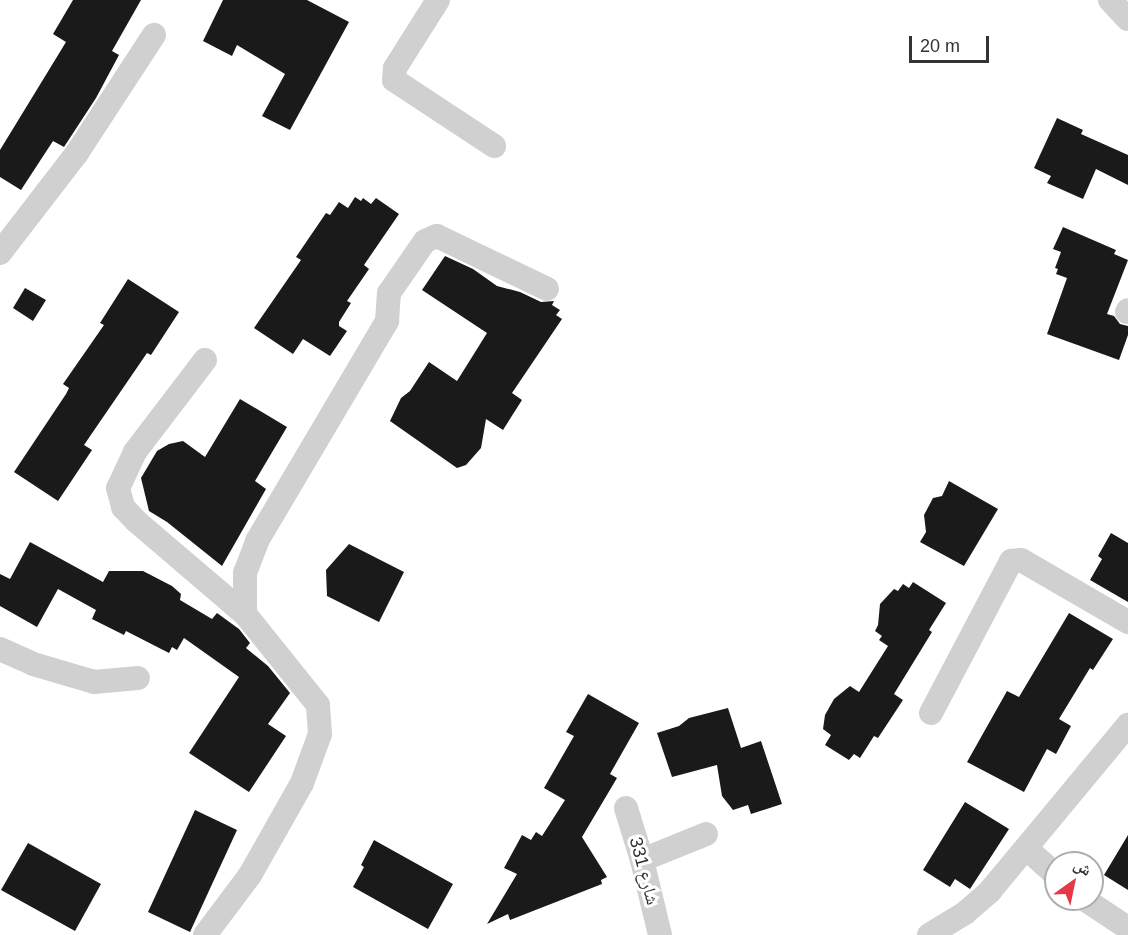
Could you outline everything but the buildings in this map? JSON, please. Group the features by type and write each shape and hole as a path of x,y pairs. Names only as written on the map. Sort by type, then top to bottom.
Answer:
{"street":[{"path":"438,0 395,68 394,80 494,146"},
{"path":"1110,0 1128,20"},
{"path":"0,253 76,153 154,35"},
{"path":"245,614 245,573 257,542 387,321 389,293 425,241 437,236 547,289"},
{"path":"205,360 135,452 118,488 123,507 136,521 245,614 318,705 320,734 303,783 250,875 205,935"},
{"path":"931,713 1011,561 1021,560 1128,622"},
{"path":"0,648 33,664 94,682 138,678"},
{"path":"929,935 973,906 1026,848 1128,725"},
{"name":"شارع 331","path":"626,808 642,860 660,935"},
{"path":"642,860 706,834"},
{"path":"1026,848 1044,865"},
{"path":"1102,911 1128,928"}]}
